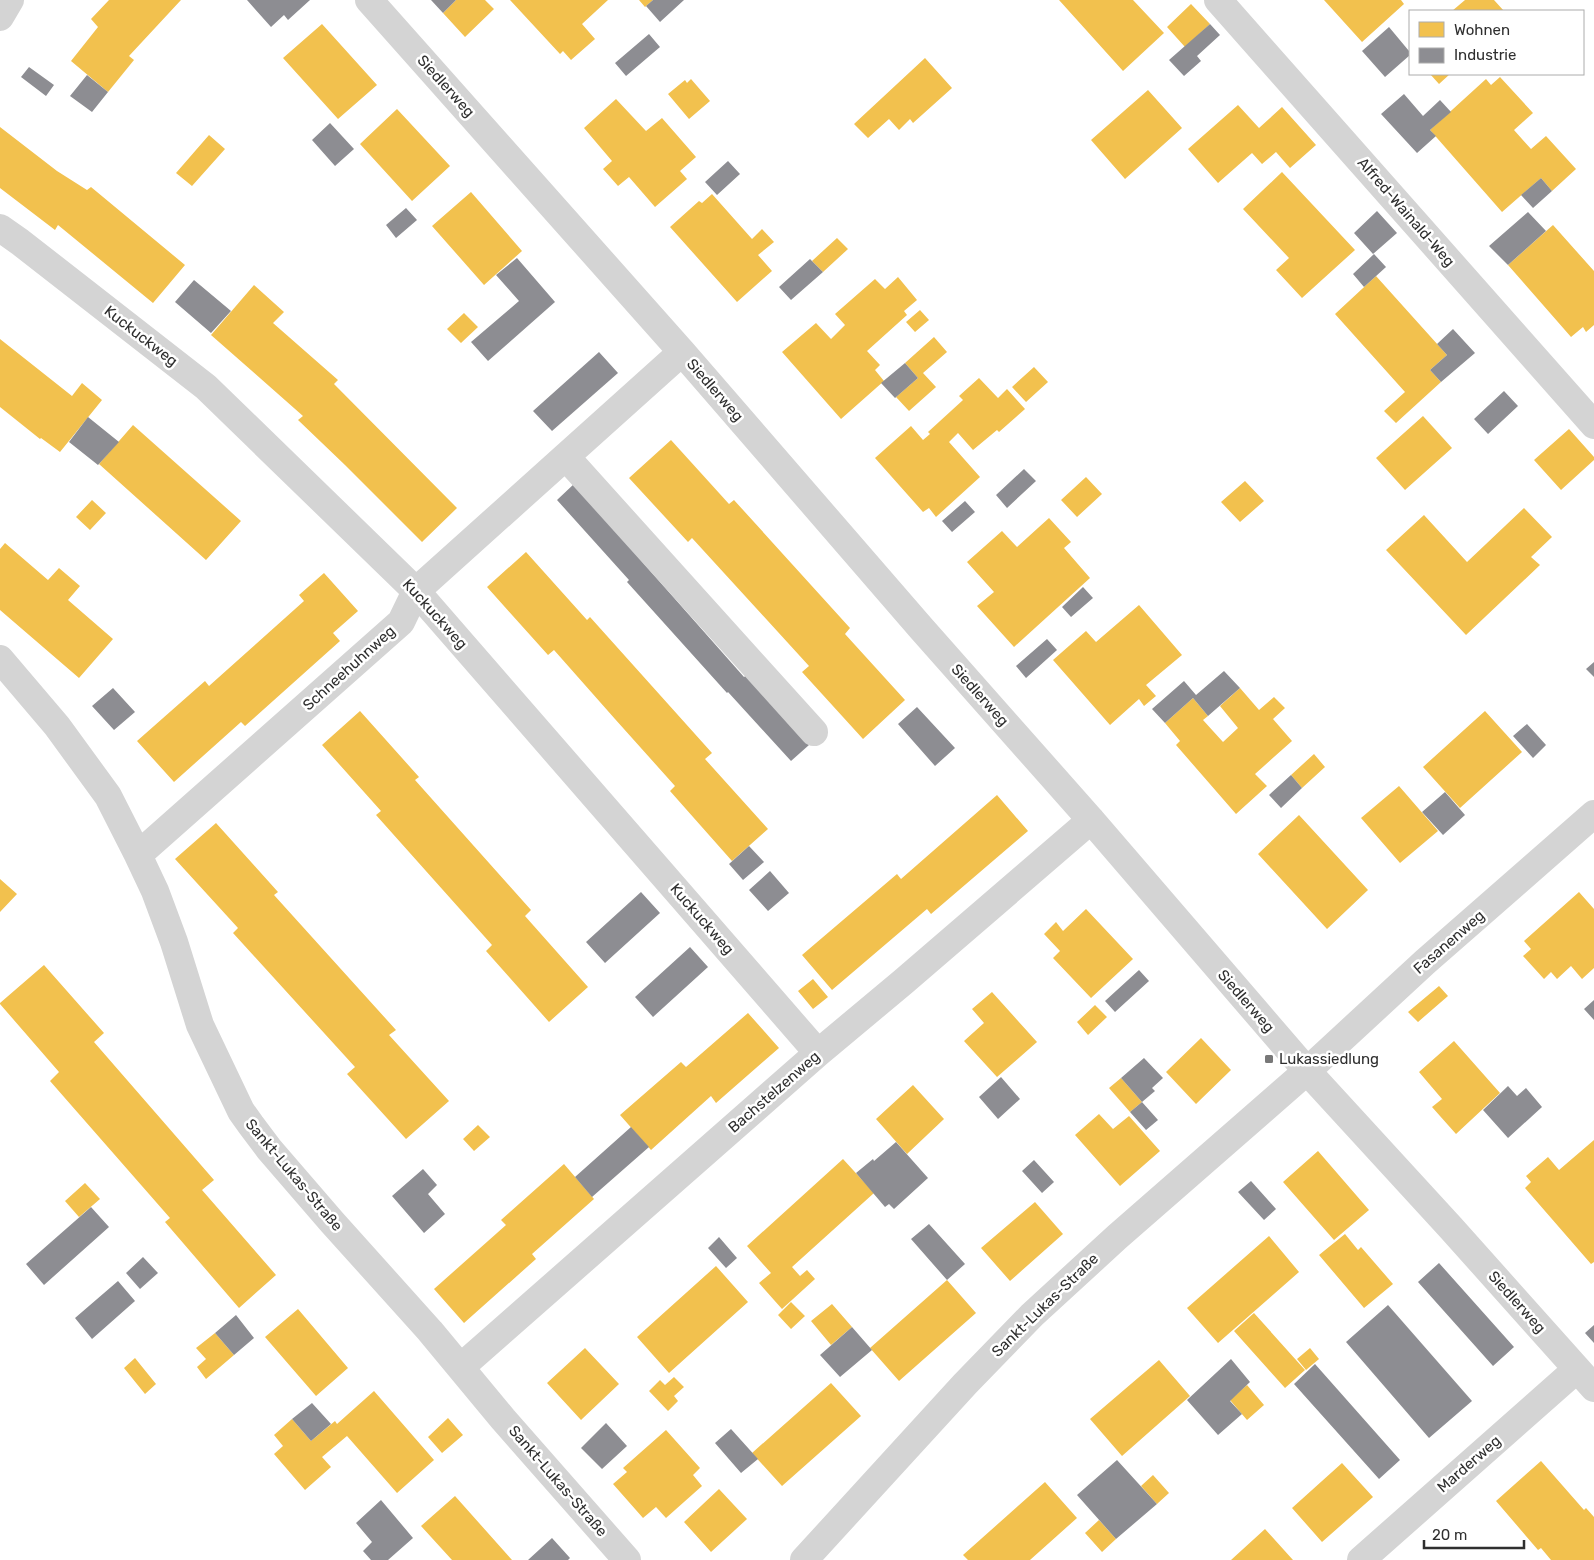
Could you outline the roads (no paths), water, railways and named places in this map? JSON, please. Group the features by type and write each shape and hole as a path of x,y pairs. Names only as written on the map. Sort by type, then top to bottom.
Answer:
{"street":[{"path":"0,17 10,0"},
{"name":"Siedlerweg","path":"370,0 682,352 1307,1071 1586,1378"},
{"name":"Alfred-Wainald-Weg","path":"1218,0 1594,425"},
{"name":"Kuckuckweg","path":"0,228 206,387 416,591 818,1053"},
{"name":"Schneehuhnweg","path":"138,855 401,622 416,591 682,352"},
{"path":"566,457 814,732"},
{"name":"Sankt-Lukas-Straße","path":"0,660 58,726 108,796 154,891 174,942 200,1025 241,1111 269,1149 461,1367 503,1419 627,1560"},
{"name":"Fasanenweg","path":"1307,1071 1425,962 1594,814"},
{"name":"Bachstelzenweg","path":"461,1367 818,1053 1090,820"},
{"name":"Sankt-Lukas-Straße","path":"804,1560 935,1416 1032,1315 1117,1237 1307,1071"},
{"name":"Marderweg","path":"1361,1560 1586,1378"}],"place":[{"name":"Lukassiedlung","path":"1269,1059"}]}
